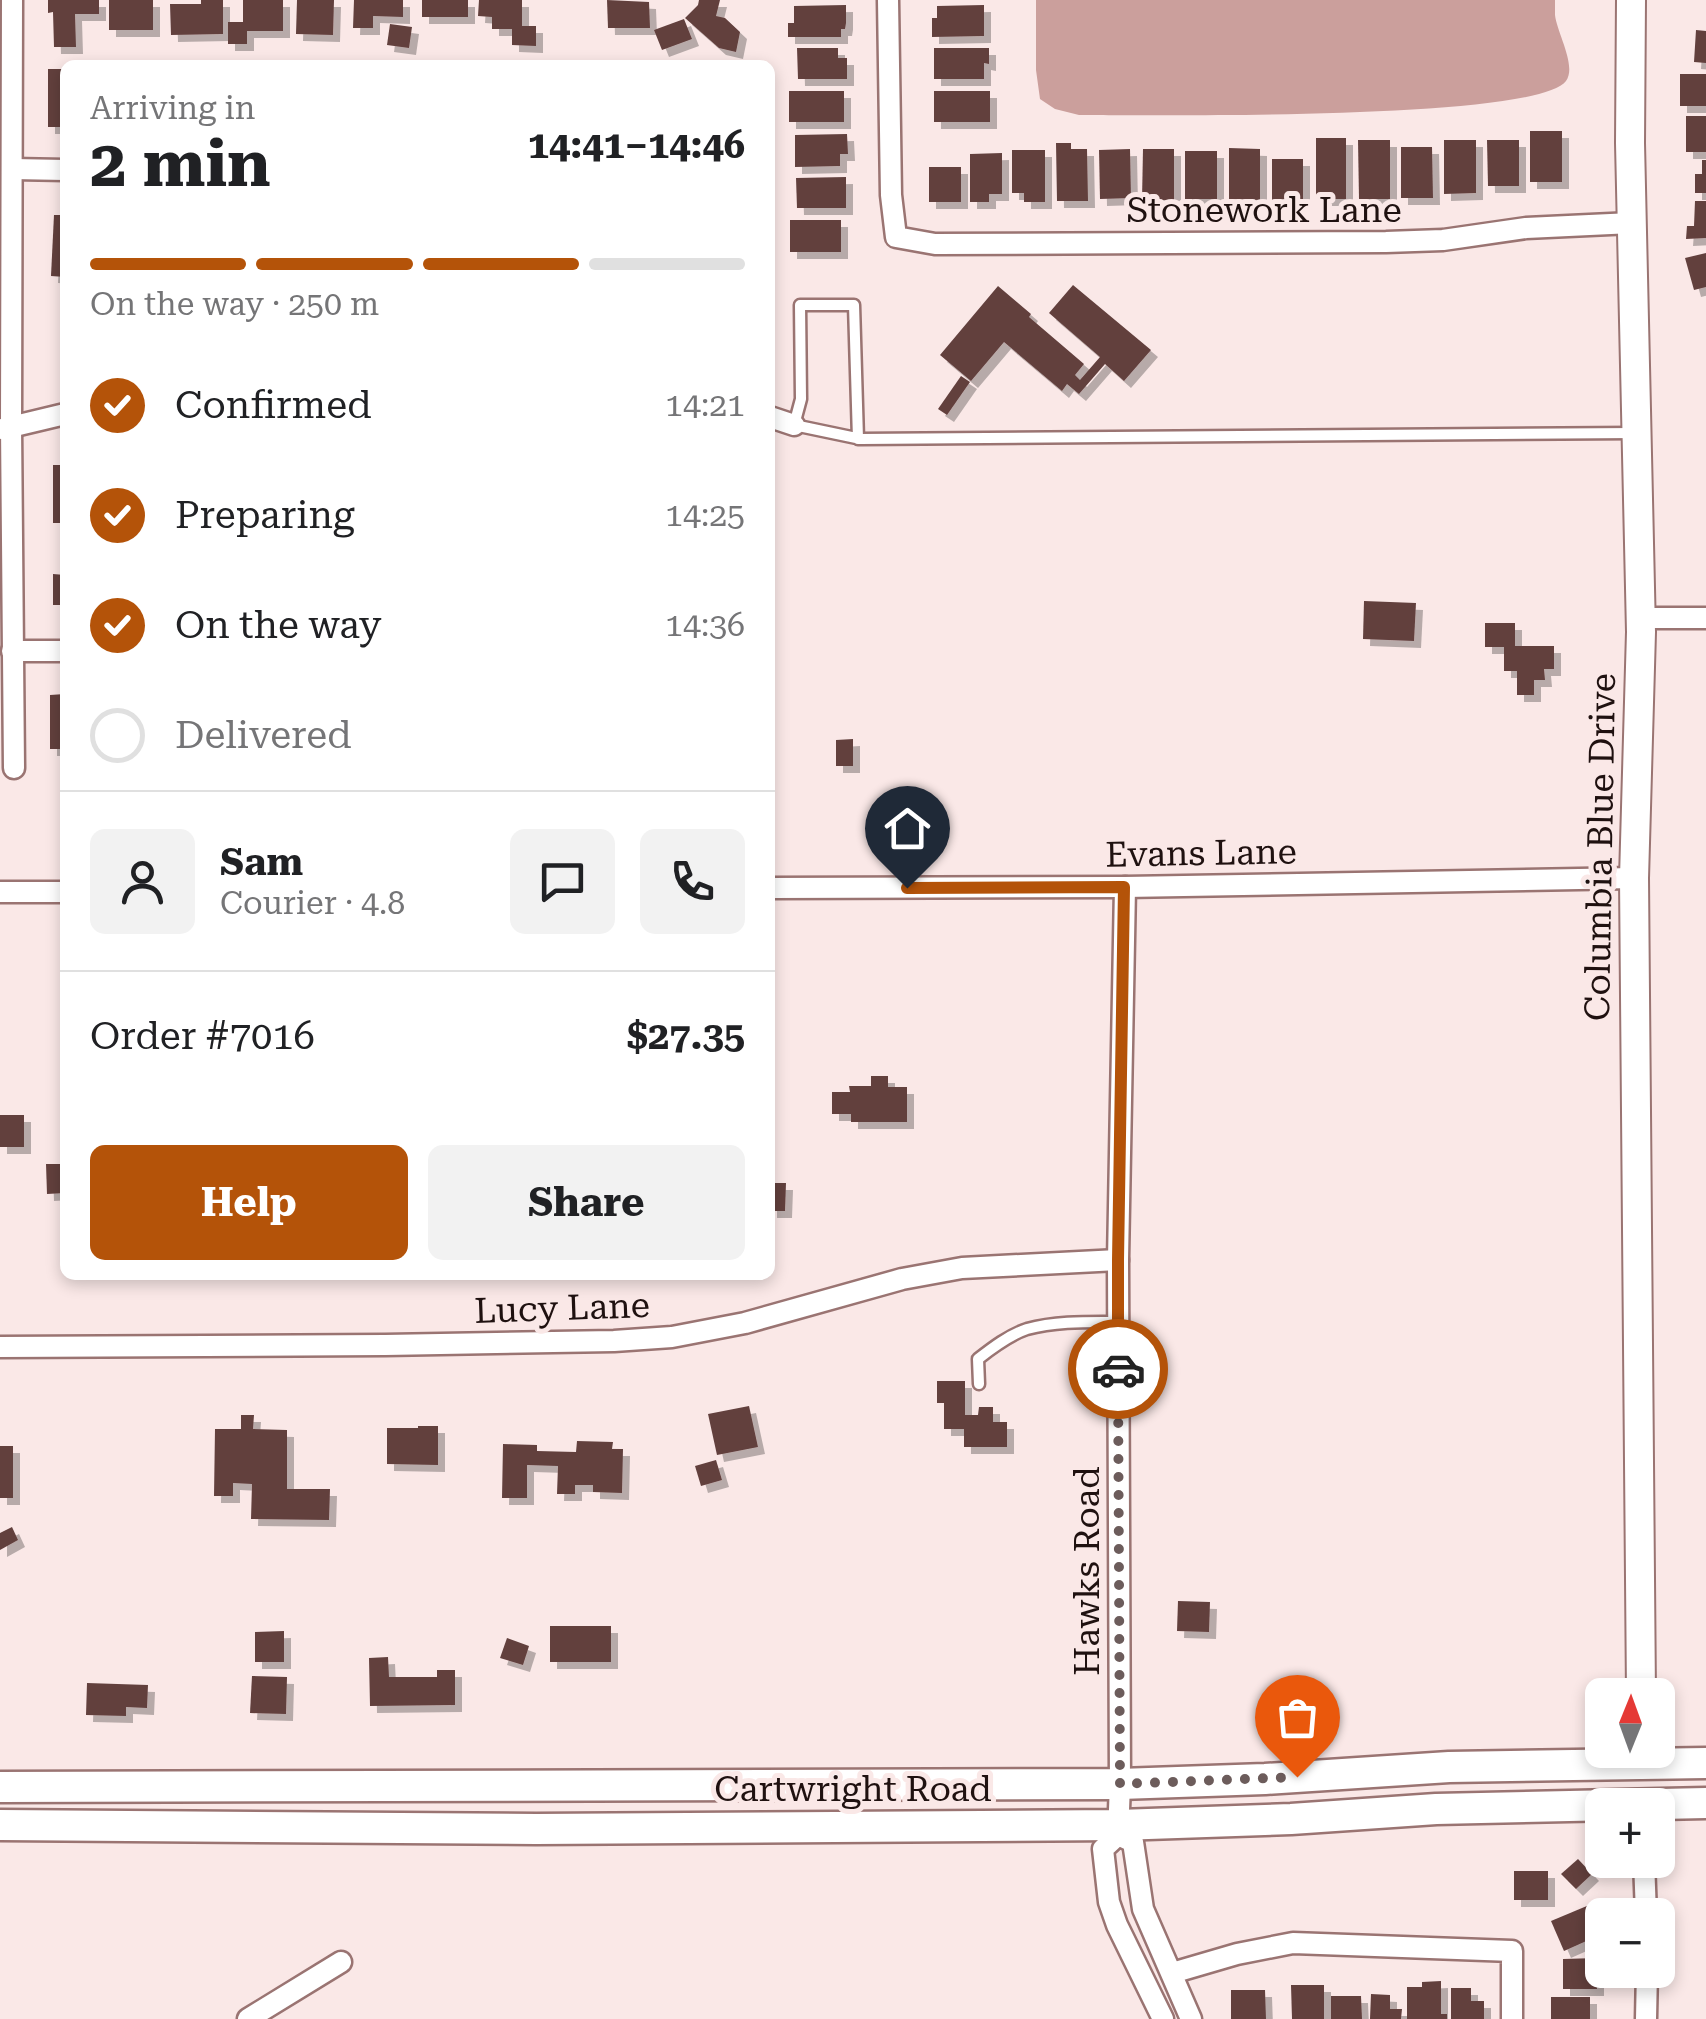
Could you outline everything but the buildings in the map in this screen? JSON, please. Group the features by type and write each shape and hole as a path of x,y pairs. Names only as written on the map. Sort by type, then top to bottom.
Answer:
{"main road":[{"name":"Cartwright Road","path":"0,1787 1120,1784 1585,1760"},
{"name":"Cartwright Road","path":"1675,1760 1706,1763"},
{"path":"533,1787 536,1829"},
{"name":"Cartwright Road","path":"1675,1804 1706,1803"},
{"name":"Cartwright Road","path":"0,1825 1118,1830 1436,1809 1585,1805"}],"street":[{"path":"12,0 13,170 5,428 14,768"},
{"name":"Stonework Lane","path":"888,0 891,195 896,237 935,244 1386,242 1442,240 1541,227 1632,223"},
{"name":"Columbia Blue Drive","path":"1631,0 1640,618 1634,878 1641,1678"},
{"path":"13,170 60,170"},
{"path":"5,428 60,415"},
{"path":"775,419 794,425"},
{"path":"1640,618 1706,618"},
{"path":"12,650 60,651"},
{"name":"Evans Lane","path":"775,888 1124,887 1634,878"},
{"name":"Hawks Road","path":"1124,887 1118,1260 1120,1784 1118,1830 1103,1849 1109,1902 1116,1925 1164,2019"},
{"path":"0,892 60,892"},
{"name":"Lucy Lane","path":"0,1347 404,1345 672,1338 746,1323 902,1279 962,1268 1118,1260"},
{"path":"1118,1830 1133,1842 1144,1909 1191,2019"},
{"path":"1172,1972 1293,1943 1512,1950 1512,2019"},
{"path":"248,2019 341,1962"},
{"path":"1646,1988 1646,2019"}],"lane":[{"path":"858,438 854,305 800,305 801,399 794,425 858,438 1636,433"},
{"path":"979,1384 978,1359 1025,1330 1070,1323 1118,1322"}],"shaded area":[{"path":"1036,0 1555,0 1569,75 1566,81 1539,94 1417,109 1255,115 1079,115 1055,109 1040,99"}],"way so far":[{"path":"1118,1369 1120,1784 1297,1777"}],"route":[{"path":"907,888 1124,887 1118,1369"}]}
